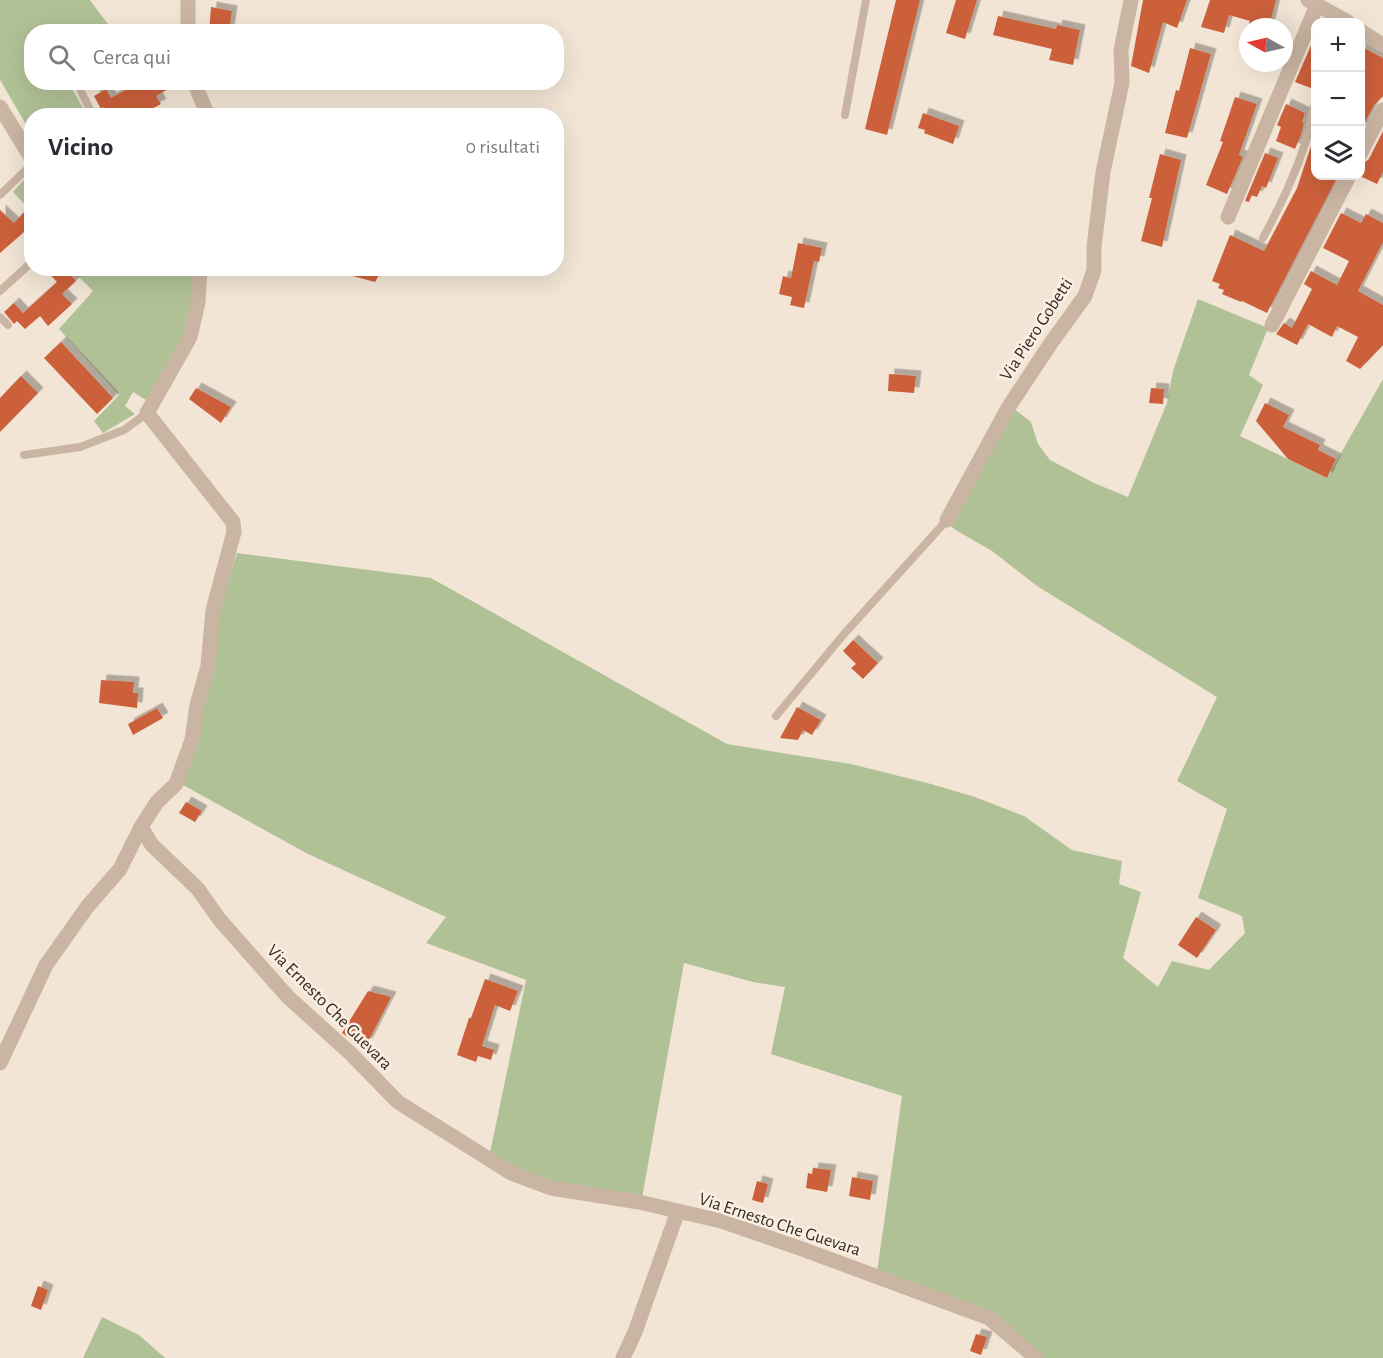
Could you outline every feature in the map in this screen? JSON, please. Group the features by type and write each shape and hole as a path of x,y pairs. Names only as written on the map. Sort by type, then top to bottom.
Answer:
{"street":[{"path":"188,0 188,24"},
{"name":"Via Piero Gobetti","path":"946,520 1008,408 1085,296 1094,270 1094,248 1103,172 1122,82 1121,50 1131,0"},
{"path":"1228,217 1312,3 1340,18"},
{"path":"1365,34 1383,45"},
{"path":"197,90 205,108"},
{"path":"0,107 24,146"},
{"path":"1365,144 1383,110"},
{"path":"1272,326 1347,180"},
{"path":"0,1063 46,965 87,907 120,869 141,827 157,802 176,784 192,740 197,705 208,666 213,610 234,531 233,522 147,413 190,337 198,302 200,276"},
{"name":"Via Ernesto Che Guevara","path":"141,827 152,845 198,889 219,919 288,997 350,1053 398,1102 511,1173 551,1188 639,1202 721,1221 989,1318 1036,1358"},
{"path":"623,1358 635,1332 678,1211"}],"lane":[{"path":"845,115 866,0"},
{"path":"80,90 89,108"},
{"path":"1263,238 1291,185 1309,135 1311,119"},
{"path":"0,195 24,172"},
{"path":"0,291 24,269"},
{"path":"0,317 8,325"},
{"path":"24,455 80,447 124,430 147,413"},
{"path":"776,716 844,634 946,520"}],"green space":[{"path":"0,0 90,0 108,24 24,24 24,90 73,90 83,108 24,108 24,121 0,80"},
{"path":"24,180 24,204 13,192"},
{"path":"78,276 193,276 193,297 185,337 146,400 133,392 125,406 135,414 103,433 94,421 119,395 59,329 93,291"},
{"path":"1198,299 1268,328 1249,375 1263,385 1240,436 1327,478 1383,379 1383,1358 1043,1358 996,1317 877,1272 902,1096 771,1054 785,987 753,982 684,963 642,1198 552,1183 513,1169 490,1153 526,980 426,943 446,917 308,854 183,785 219,608 237,553 431,578 727,744 851,764 975,797 1024,816 1072,850 1122,861 1119,884 1141,892 1123,958 1158,987 1172,961 1209,970 1245,933 1242,916 1198,898 1227,809 1177,781 1217,697 1037,586 992,551 949,524 1013,408 1031,422 1038,444 1050,460 1094,483 1128,497 1167,403 1173,371"},
{"path":"102,1317 139,1335 165,1358 83,1358"}],"building":[{"path":"896,0 920,0 887,135 865,129"},
{"path":"956,0 977,0 965,39 946,33"},
{"path":"1143,0 1187,0 1177,28 1163,22 1149,73 1131,66"},
{"path":"1210,0 1276,0 1271,18 1240,18 1229,15 1224,33 1201,27"},
{"path":"211,7 232,11 230,24 210,24"},
{"path":"998,16 1056,29 1057,25 1080,30 1073,65 1049,60 1052,49 993,35"},
{"path":"1311,45 1311,88 1295,82"},
{"path":"1190,48 1211,54 1187,138 1165,133"},
{"path":"1365,49 1383,58 1383,96 1374,105 1365,122"},
{"path":"107,90 111,98 126,90 167,90 156,96 161,104 154,108 100,108 94,96"},
{"path":"1235,97 1257,104 1239,155 1243,157 1227,194 1206,185 1223,142 1220,141"},
{"path":"1286,104 1305,113 1301,135 1295,149 1276,141 1281,127 1277,125"},
{"path":"923,113 959,126 953,144 924,133 925,130 918,128"},
{"path":"1383,131 1383,172 1377,184 1365,178 1365,162 1369,159"},
{"path":"1311,146 1311,180 1336,180 1267,313 1222,294 1224,290 1218,288 1220,284 1212,281 1230,235 1264,251 1297,188"},
{"path":"1265,153 1278,158 1266,188 1262,186 1257,197 1252,195 1249,202 1245,201"},
{"path":"1160,154 1181,160 1162,247 1141,241"},
{"path":"0,210 14,223 24,212 24,232 0,253"},
{"path":"1341,213 1361,223 1366,214 1383,223 1383,242 1358,291 1383,305 1383,345 1360,369 1346,361 1358,337 1337,326 1332,337 1308,324 1297,345 1276,334 1284,323 1292,328 1312,289 1304,284 1311,271 1337,285 1349,261 1323,248"},
{"path":"798,243 822,248 819,262 814,261 804,308 790,305 792,297 779,294 783,276 791,278"},
{"path":"51,276 71,276 76,281 62,294 72,304 48,326 40,316 25,329 17,321 14,324 4,312 14,303 23,313 57,282"},
{"path":"353,276 378,276 375,282"},
{"path":"61,342 113,398 97,414 44,358"},
{"path":"889,374 916,376 914,393 888,391"},
{"path":"21,376 38,393 0,432 0,398"},
{"path":"196,388 231,407 221,423 189,399"},
{"path":"1151,388 1164,389 1163,404 1149,403"},
{"path":"1265,403 1289,415 1283,427 1320,445 1318,450 1336,459 1327,478 1288,459 1256,421"},
{"path":"853,640 878,663 863,679 851,668 856,664 843,651"},
{"path":"101,680 134,682 133,693 138,693 137,708 99,703"},
{"path":"797,707 821,720 812,735 803,730 798,740 780,738"},
{"path":"157,708 163,718 133,735 128,724"},
{"path":"186,802 202,811 195,822 179,813"},
{"path":"1196,917 1216,930 1197,958 1178,945"},
{"path":"485,979 518,991 510,1011 495,1005 482,1046 494,1050 491,1060 478,1056 476,1062 457,1055"},
{"path":"368,991 391,997 367,1044 361,1041 359,1045 342,1033"},
{"path":"813,1168 831,1170 827,1192 806,1188 808,1173 812,1174"},
{"path":"852,1177 873,1181 870,1200 849,1196"},
{"path":"757,1181 768,1184 763,1203 752,1200"},
{"path":"38,1286 48,1290 41,1310 31,1306"},
{"path":"976,1334 987,1337 981,1355 970,1351"}]}
